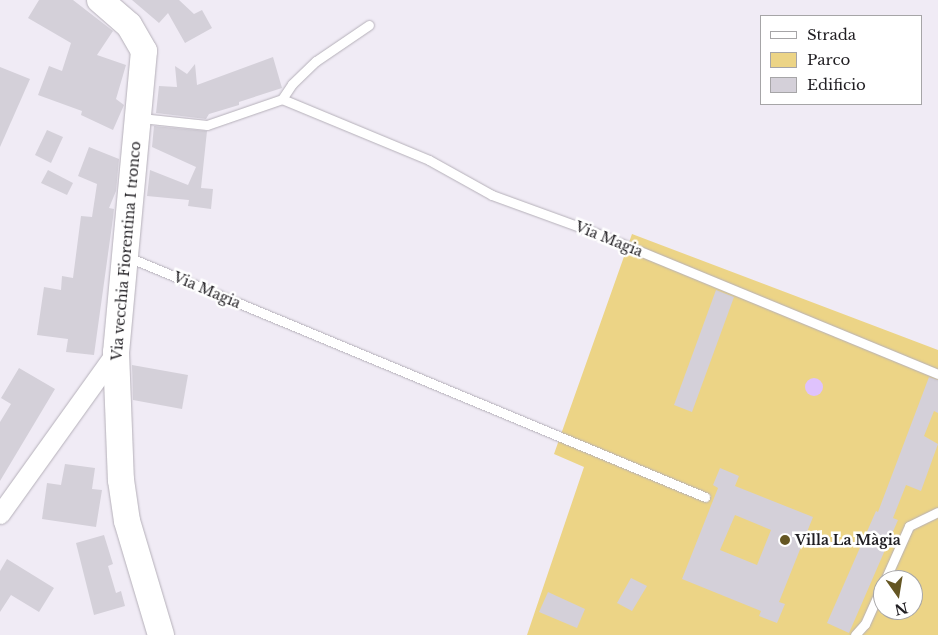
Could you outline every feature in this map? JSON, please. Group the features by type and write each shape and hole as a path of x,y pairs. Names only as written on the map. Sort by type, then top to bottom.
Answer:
{"street":[{"name":"Via vecchia Fiorentina I tronco","path":"100,0 129,25 144,51 116,352 121,480 127,520 161,635"},
{"path":"0,514 9,486 116,352"}],"lane":[{"path":"138,118 207,124 282,99 292,84 316,61 369,25"},
{"name":"Via Magia","path":"282,99 430,160 492,195 591,231 938,374"},
{"name":"Via Magia","path":"125,256 706,496"},
{"path":"889,570 909,526 938,512"},
{"path":"855,635 865,624 873,606"}],"green space":[{"path":"632,234 938,350 938,635 527,635 584,467 554,454"}],"shaded area":[{"path":"810,378 818,378 823,383 821,394 810,396 805,391 805,383"}],"building":[{"path":"39,0 73,0 113,31 97,55 126,65 116,99 124,105 113,130 81,115 82,111 38,95 49,66 62,71 71,43 28,18"},
{"path":"132,0 179,0 194,14 202,10 212,28 185,43 168,13 159,23"},
{"path":"273,57 282,88 239,102 239,105 209,114 206,119 156,113 159,86 177,87 175,66 187,74 195,64 197,85"},
{"path":"0,67 30,79 0,147"},
{"path":"154,126 207,131 201,188 213,189 211,209 188,206 189,200 147,196 150,170 188,185 196,167 152,147"},
{"path":"47,130 63,137 51,163 35,155"},
{"path":"89,147 119,159 116,191 109,208 114,209 94,355 66,352 68,339 37,335 44,287 61,290 62,276 73,278 81,216 92,217 97,184 78,176"},
{"path":"48,170 73,183 67,195 41,183"},
{"path":"716,290 734,297 692,412 674,405"},
{"path":"132,365 188,375 182,409 133,400"},
{"path":"19,368 55,389 0,481 0,422 11,404 1,398"},
{"path":"929,377 938,380 938,413 934,411 924,436 938,444 921,491 906,485 893,518 898,520 876,570 873,570 873,578 849,633 827,623 876,511 878,512"},
{"path":"65,464 95,468 92,489 102,490 96,527 42,519 47,483 61,485"},
{"name":"Villa La Màgia","path":"720,468 739,476 735,486 813,517 779,602 785,604 777,623 759,616 761,611 682,579 718,488 713,485","holes":["735,515 771,530 757,565 720,550"]},
{"path":"104,535 113,564 108,566 116,593 121,591 125,606 94,615 76,543"},
{"path":"7,559 54,588 39,612 11,595 0,612 0,571"},
{"path":"631,578 647,586 632,611 617,603"},
{"path":"548,592 585,609 577,628 539,612"}],"place":[{"name":"Villa La Màgia","path":"785,540"}]}
